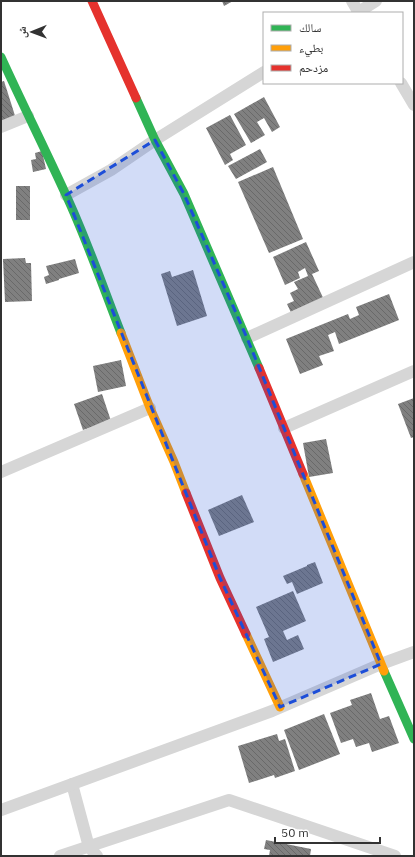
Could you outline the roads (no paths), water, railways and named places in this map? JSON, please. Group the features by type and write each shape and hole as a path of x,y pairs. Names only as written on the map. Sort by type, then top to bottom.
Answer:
{"street":[{"path":"92,1 155,140 184,194 247,338 381,664 414,738"},
{"path":"352,1 358,12"},
{"path":"360,12 376,1"},
{"path":"1,57 66,195 84,237 150,408 174,462 220,578 280,707"},
{"path":"66,195 111,170 155,140 263,73"},
{"path":"402,84 414,105"},
{"path":"1,127 28,116"},
{"path":"247,338 414,262"},
{"path":"284,428 414,371"},
{"path":"1,472 150,408"},
{"path":"1,810 280,707 381,664 414,652"},
{"path":"72,784 89,847 97,856"},
{"path":"60,856 229,800 395,856"}]}
